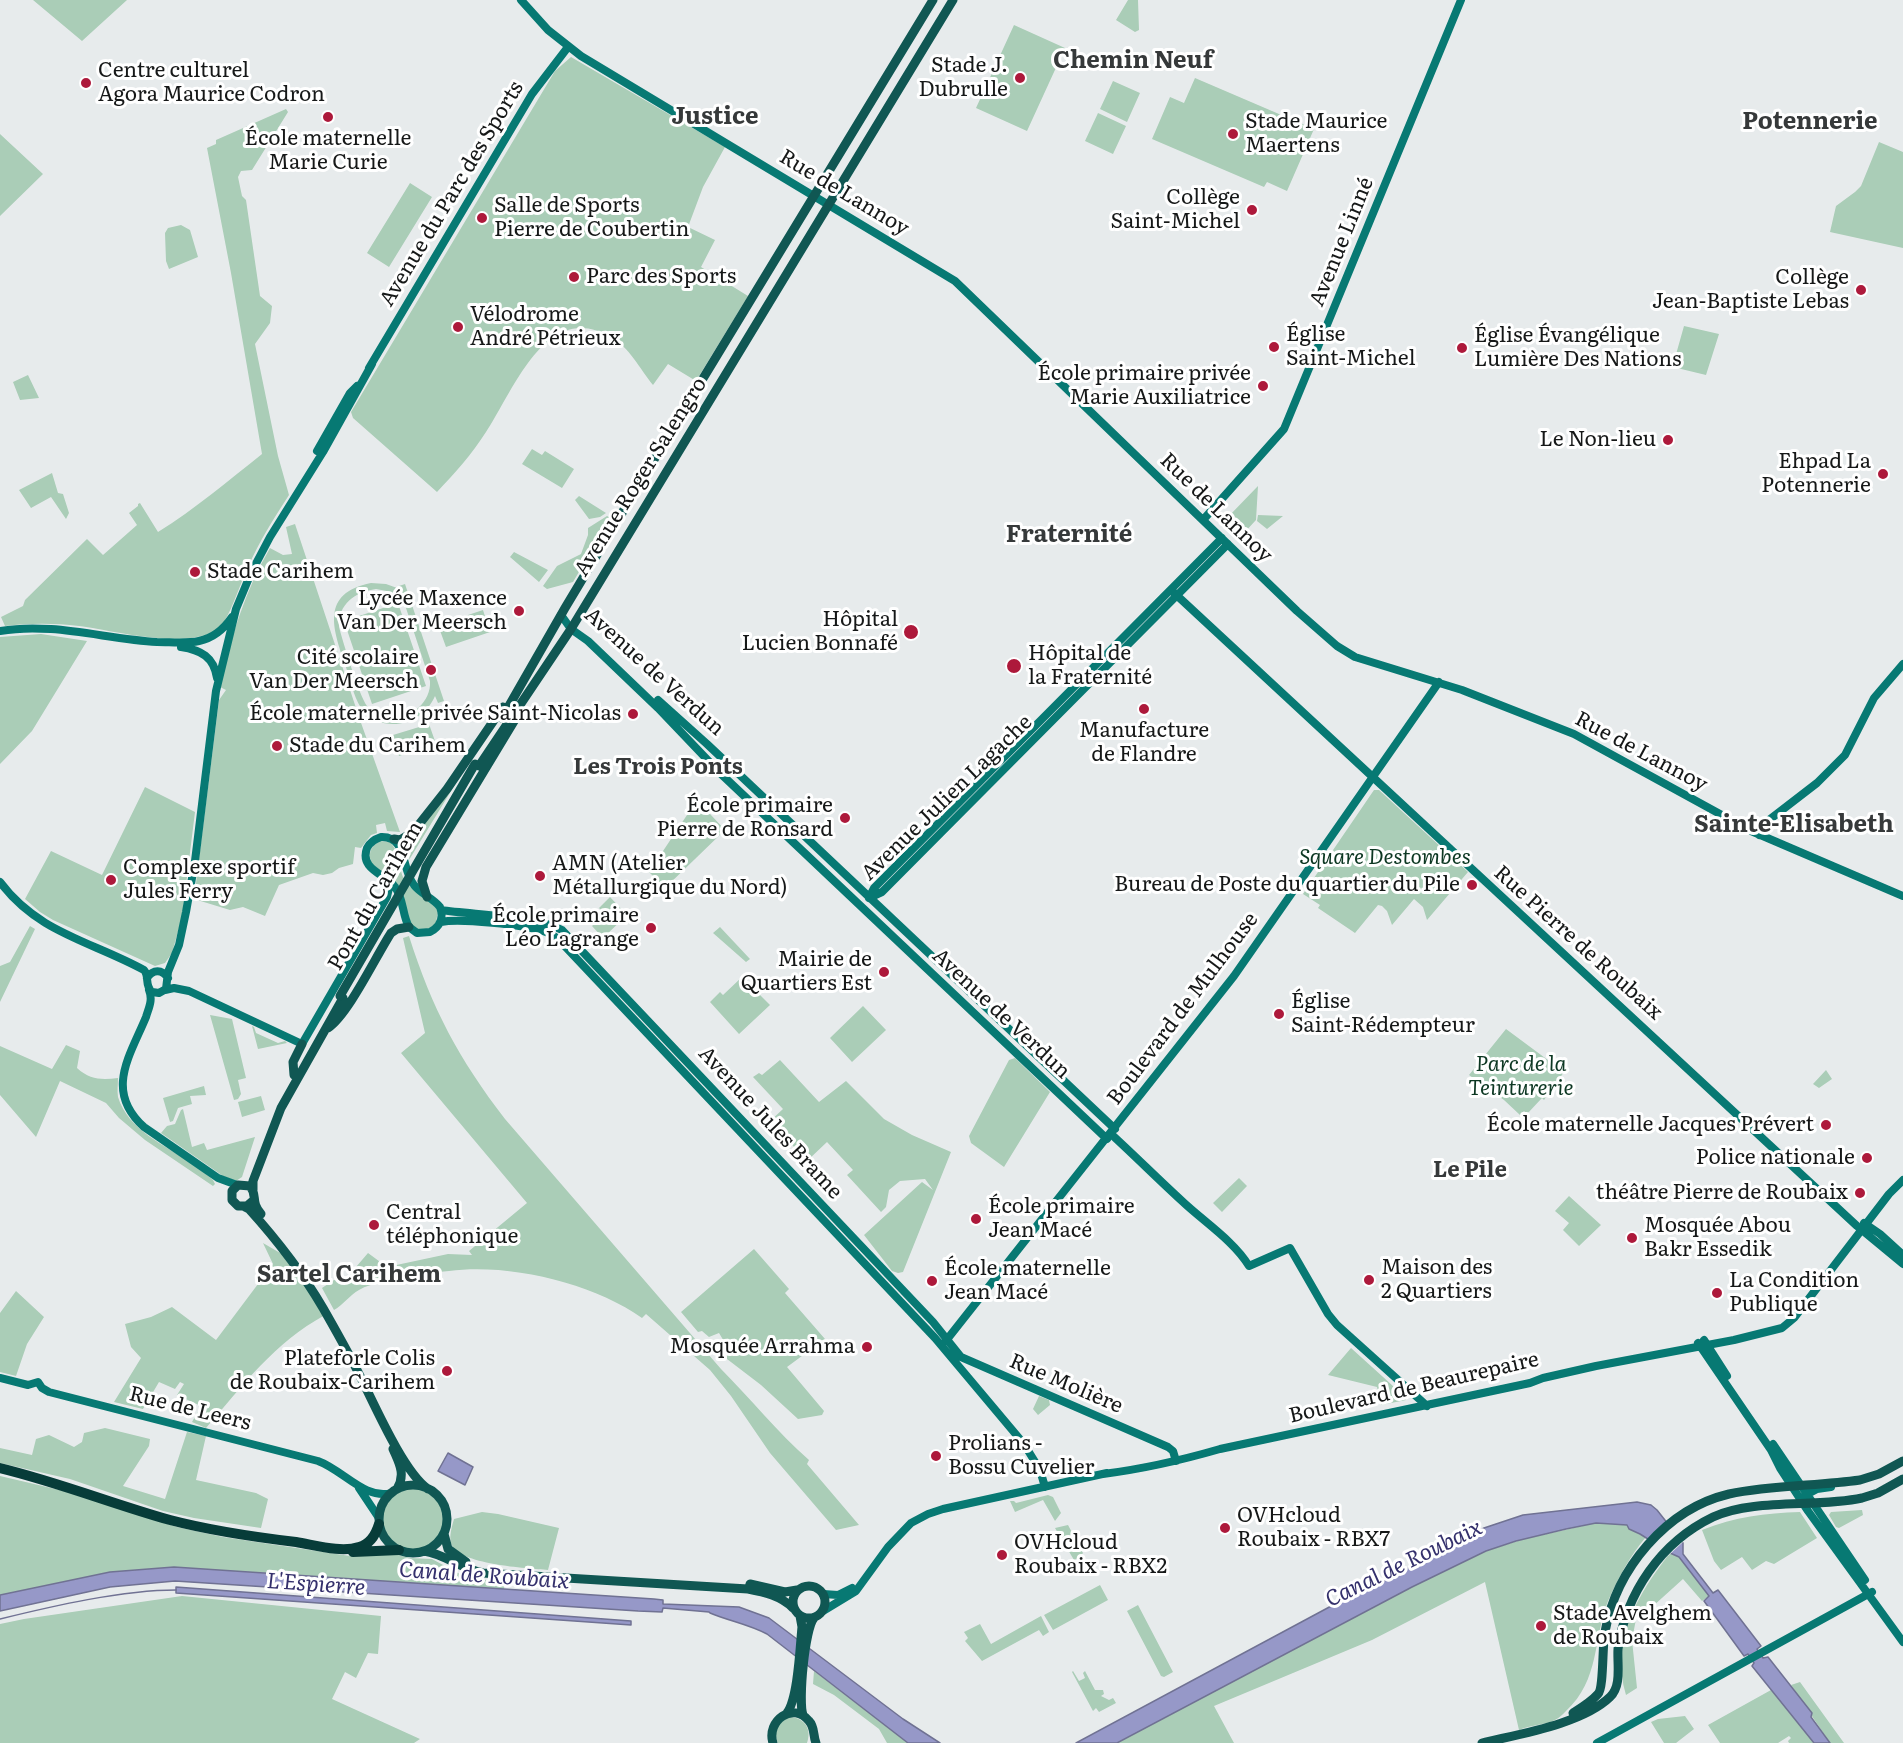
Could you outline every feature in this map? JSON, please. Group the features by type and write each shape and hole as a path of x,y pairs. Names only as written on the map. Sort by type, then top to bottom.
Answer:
{"highway":[{"path":"0,1468 189,1524 360,1553 399,1550"},
{"path":"330,1547 362,1547 371,1540 379,1521"}],"main road":[{"name":"Avenue Roger Salengro","path":"477,765 561,615 933,0"},
{"name":"Avenue Roger Salengro","path":"477,765 572,625 953,0"},
{"path":"394,839 400,840 413,832 460,772 524,679"},
{"path":"427,897 422,881 426,867 534,684"},
{"name":"Pont du Carihem","path":"308,1046 323,1031 427,844 477,765"},
{"path":"323,1031 334,1023 346,1007 391,933 400,928 409,927"},
{"name":"Pont du Carihem","path":"308,1046 341,997"},
{"path":"308,1046 292,1062 294,1075 273,1113 247,1177 232,1189 231,1197 236,1205 249,1209 303,1275 414,1476 437,1495 445,1506 447,1520 444,1534 448,1549 460,1559 477,1567 512,1575"},
{"path":"308,1046 252,1181 253,1195 256,1209 288,1245 320,1291 339,1327 355,1366"},
{"path":"238,1185 248,1185 253,1195"},
{"path":"245,1207 253,1195"},
{"path":"385,1426 402,1471 402,1479 382,1504 379,1521 387,1541 399,1550 413,1553 424,1551 434,1545 444,1534"},
{"path":"1482,1743 1568,1721 1610,1697 1615,1690 1623,1625 1636,1593 1653,1565 1678,1540 1698,1526 1716,1516 1738,1509 1866,1479 1903,1461"},
{"path":"1550,1726 1564,1720 1595,1697 1601,1689 1602,1646 1607,1619 1620,1585 1639,1555 1658,1534 1687,1512 1727,1495 1866,1497 1903,1479"},
{"path":"394,1491 412,1485 428,1489"},
{"path":"424,1551 439,1554 472,1571 483,1574 758,1591 783,1600 800,1616 805,1627 797,1693 787,1713 775,1722 771,1741"},
{"path":"680,1586 730,1582 765,1586 785,1592 812,1586 823,1594 825,1604 823,1611 805,1627"},
{"path":"793,1608 792,1600 797,1590"},
{"path":"800,1616 808,1619 814,1618"},
{"path":"797,1693 803,1715 812,1724 814,1741"},
{"path":"787,1713 803,1715"}],"street":[{"name":"Rue de Lannoy","path":"521,0 544,27 566,46 929,264 960,285 1310,623 1343,650 1360,659 1439,682 1574,734 1759,835 1903,896"},
{"name":"Avenue Linné","path":"1203,520 1284,429 1461,0"},
{"name":"Avenue du Parc des Sports","path":"168,978 181,936 193,872 216,691 236,609 258,558 301,484 341,420 532,94 566,46"},
{"name":"Avenue Julien Lagache","path":"869,898 882,892 1225,541"},
{"name":"Rue Pierre de Roubaix","path":"1174,593 1903,1264"},
{"path":"145,641 182,643 202,641 223,628 236,609"},
{"name":"Avenue de Verdun","path":"561,615 707,744 1111,1134"},
{"name":"Avenue de Verdun","path":"572,625 629,679 720,773 1111,1134"},
{"path":"0,631 37,628 191,648 211,659 215,667 216,691"},
{"path":"1759,835 1769,820 1817,783 1845,754 1874,698 1903,664"},
{"name":"Boulevard de Mulhouse","path":"944,1343 1234,976 1439,682"},
{"path":"383,836 394,839 400,847 409,877 414,885 441,910 441,922 434,930 426,934 417,933 409,927 399,893 388,880 370,867 366,853 368,846 376,838 383,836"},
{"path":"147,978 152,973 163,972 168,978 189,991 308,1046 387,897 388,880"},
{"path":"0,883 24,909 40,921 142,968 146,972 146,985 151,1003 123,1071 122,1083 127,1105 144,1127 224,1182 238,1185"},
{"path":"441,910 518,923"},
{"path":"441,922 518,923"},
{"name":"Avenue Jules Brame","path":"518,923 538,926 548,933 562,937 944,1343"},
{"path":"140,1031 164,991 168,978"},
{"path":"149,990 156,993 174,988 189,991"},
{"path":"1111,1134 1181,1201 1195,1211 1249,1266 1290,1248 1334,1322 1427,1406"},
{"path":"210,1173 231,1197"},
{"path":"1866,1229 1903,1182"},
{"name":"Rue Pierre de Roubaix","path":"1866,1229 1903,1255"},
{"name":"Boulevard de Beaurepaire","path":"864,1578 888,1547 911,1523 932,1512 1427,1406 1615,1362 1782,1328 1794,1318 1866,1229"},
{"path":"944,1343 963,1370 1024,1444 1040,1470 1045,1487"},
{"name":"Rue Molière","path":"944,1343 971,1362 1168,1447 1175,1459"},
{"path":"1702,1344 1903,1641"},
{"path":"963,1370 963,1365 971,1362"},
{"name":"Rue de Leers","path":"0,1378 30,1385 38,1382 49,1392 318,1461 336,1469 367,1491 376,1494 394,1491"},
{"name":"Rue de Leers","path":"356,1483 379,1521"},
{"path":"823,1594 834,1596 842,1594 864,1578"},
{"path":"823,1611 852,1594 864,1578"},
{"path":"1597,1743 1870,1593"}],"green space":[{"path":"33,0 127,0 82,41"},
{"path":"1128,0 1138,0 1139,30 1135,32 1116,20"},
{"name":"Stade J. Dubrulle","path":"1014,25 1065,48 1027,131 976,108"},
{"name":"Parc des Sports","path":"571,57 725,147 703,187 688,227 715,240 701,267 748,296 696,381 668,364 653,385 629,352 617,341 588,328 568,330 550,339 521,373 475,448 437,492 353,418 351,412 555,71"},
{"name":"Stade Maurice Maertens","path":"1195,78 1314,129 1287,191 1267,182 1264,187 1152,139 1170,97 1184,103"},
{"path":"1113,81 1140,93 1127,122 1100,109"},
{"path":"286,109 288,112 252,170 241,171 238,177 242,196 246,200 260,296 272,306 270,323 255,344 278,456 289,495 257,548 228,615 213,632 197,637 177,639 60,624 5,626 1,617 23,606 25,600 87,539 103,555 137,525 129,513 138,504 140,503 158,532 262,454 207,148 216,144 216,140"},
{"path":"1098,113 1126,126 1113,154 1085,141"},
{"path":"0,134 43,174 0,216"},
{"path":"1879,142 1903,152 1903,248 1830,232 1836,206 1861,186"},
{"path":"410,183 432,197 389,267 367,253"},
{"path":"181,225 190,230 198,257 169,269 166,261 165,233 168,228"},
{"path":"1684,326 1719,334 1706,375 1673,365"},
{"path":"28,375 39,398 20,400 13,382"},
{"path":"532,449 542,455 545,451 574,469 562,488 522,464"},
{"path":"52,473 58,493 63,494 69,513 66,519 51,497 31,508 19,490"},
{"path":"1258,486 1256,520 1244,533 1227,518"},
{"path":"579,496 606,513 589,519 575,500"},
{"path":"1258,515 1283,516 1267,529 1257,521"},
{"path":"607,516 611,518 573,582 547,589 543,586 557,566 581,554 588,535 588,528"},
{"name":"Stade du Carihem","path":"295,524 400,832 387,831 385,823 376,825 377,833 371,835 361,848 355,847 353,864 339,868 332,873 323,875 313,873 279,885 265,916 243,907 230,910 194,899 219,700 226,690 220,687 229,651 239,616 261,564 270,548 283,555 292,554 286,527"},
{"path":"514,552 548,570 539,582 510,557"},
{"path":"371,583 386,584 400,589 399,586 405,584 444,701 438,703 435,696 421,714 411,720 390,724 380,722 361,708 337,638 334,614 337,604 344,595 355,588","holes":["376,589 392,592 405,605 430,681 429,692 424,702 416,710 396,718 386,718 376,714 364,700 339,627 339,619 349,600 355,596"]},
{"path":"398,603 426,686 372,704 344,621"},
{"path":"483,610 490,632 446,647 438,625"},
{"path":"41,634 87,641 32,731 0,764 0,637"},
{"path":"429,724 436,744 399,756 393,735"},
{"path":"459,778 409,860 410,853 406,843"},
{"name":"Complexe sportif Jules Ferry","path":"145,787 195,812 182,917 172,953 165,963 155,966 53,920 25,899 51,851 102,875"},
{"name":"Square Destombes","path":"1374,790 1379,790 1468,872 1427,920 1423,907 1414,899 1392,925 1387,911 1378,905 1355,933 1318,908 1320,905 1303,894"},
{"path":"697,800 725,830 665,888 649,872"},
{"path":"380,841 390,842 397,852 401,872 406,882 438,910 436,923 432,928 419,930 409,923 402,888 371,863 371,850"},
{"path":"610,897 627,915 603,938 592,926 605,914 599,908"},
{"path":"30,926 35,929 0,1002 0,966 10,962"},
{"path":"720,927 750,959 746,962 713,933"},
{"path":"409,936 427,987 448,1032 460,1054 505,1119 721,1369 809,1460 807,1464 859,1525 836,1530 770,1453 710,1370 646,1314 642,1318 600,1295 550,1278 524,1273 473,1269 444,1271 370,1285 356,1292 334,1310 322,1288 334,1280 344,1281 368,1253 387,1267 448,1254 472,1255 469,1251 527,1203 401,1053 425,1033 403,938"},
{"path":"742,977 770,1005 739,1034 710,1002 720,992 723,995"},
{"path":"863,1006 886,1030 852,1062 830,1038"},
{"path":"210,1015 232,1019 246,1078 238,1080 241,1094 238,1099 234,1100"},
{"path":"252,1026 256,1033 278,1043 285,1041 287,1043 258,1049"},
{"name":"Parc de la Teinturerie","path":"1506,1029 1564,1072 1544,1100 1542,1098 1527,1114 1524,1111 1520,1115 1504,1100 1469,1075"},
{"path":"66,1045 80,1051 77,1068 82,1072 96,1078 118,1078 118,1097 130,1119 149,1136 200,1169 215,1184 213,1186 145,1140 119,1118 106,1103 60,1081 36,1137 0,1095 0,1046 52,1069"},
{"path":"1015,1058 1050,1092 1004,1167 971,1143 969,1136 1009,1060"},
{"path":"780,1060 819,1102 846,1081 884,1119 912,1135 951,1152 903,1272 892,1271 864,1235 922,1182 933,1190 925,1179 900,1181 889,1190 886,1207 881,1212 847,1175 853,1170 827,1142 807,1161 770,1121 783,1109 753,1077 759,1073 762,1075"},
{"path":"1826,1070 1832,1079 1819,1088 1813,1084"},
{"path":"204,1086 206,1095 190,1096 192,1104 178,1108 173,1121 170,1122 163,1098"},
{"path":"261,1096 265,1110 242,1117 238,1102"},
{"path":"183,1109 192,1147 204,1143 207,1150 255,1137 242,1177 236,1181 223,1176 161,1133 167,1126 175,1124"},
{"path":"1239,1178 1247,1186 1222,1212 1213,1203"},
{"path":"1569,1196 1601,1225 1579,1246 1563,1230 1569,1223 1555,1211"},
{"path":"263,1243 287,1257 325,1315 275,1351 206,1428 192,1422 201,1406 177,1395 184,1384 180,1382 175,1389 159,1382 143,1409 114,1402 141,1358 131,1347 125,1324 151,1317 172,1307 216,1340 273,1264"},
{"path":"754,1249 789,1289 785,1293 825,1339 787,1367 824,1411 822,1415 798,1419 761,1385 727,1359 725,1343 719,1333 709,1337 702,1331 698,1332 681,1312"},
{"path":"16,1291 44,1317 27,1344 16,1376 0,1372 0,1313"},
{"path":"1351,1348 1404,1393 1406,1400 1381,1405 1377,1387 1328,1375"},
{"path":"1039,1396 1049,1400 1050,1405 1038,1415 1033,1409"},
{"path":"105,1428 150,1439 149,1446 123,1486 165,1499 187,1432 206,1436 196,1480 256,1493 268,1499 261,1528 163,1511 70,1479 0,1463 0,1448 32,1455 36,1439 49,1435 74,1447 82,1442 84,1433"},
{"path":"0,1476 64,1491 177,1527 223,1537 350,1556 388,1552 409,1558 432,1559 469,1579 505,1581 504,1589 174,1567 110,1572 0,1595"},
{"path":"407,1489 419,1489 430,1494 438,1502 443,1519 441,1531 430,1544 419,1549 407,1549 396,1544 388,1536 383,1525 383,1513 388,1502 396,1494"},
{"path":"1048,1495 1053,1497 1061,1513 1055,1521 1043,1500 1015,1512 1010,1501 1016,1503"},
{"path":"1862,1510 1863,1515 1839,1528 1829,1515 1831,1512"},
{"path":"482,1512 559,1528 548,1570 479,1561 456,1550 450,1540 454,1519"},
{"path":"1800,1512 1817,1538 1774,1564 1766,1561 1752,1570 1742,1557 1721,1570 1714,1561 1702,1530 1750,1516"},
{"path":"1596,1523 1628,1525 1629,1529 1646,1537 1625,1568 1608,1601 1585,1686 1577,1699 1555,1720 1519,1730 1485,1582 1372,1640 1214,1706 1234,1743 1117,1743 1412,1587 1486,1551 1524,1539"},
{"path":"1068,1525 1083,1553 1074,1560 1055,1528"},
{"path":"1670,1553 1679,1556 1709,1596 1702,1601 1683,1579 1652,1607 1637,1614 1632,1640 1637,1688 1626,1695 1621,1656 1624,1637 1637,1602"},
{"path":"1100,1585 1108,1600 1053,1630 1044,1615"},
{"path":"182,1596 381,1616 378,1654 368,1653 356,1678 345,1672 332,1699 420,1739 414,1743 0,1743 0,1624"},
{"path":"1138,1605 1173,1672 1164,1677 1161,1676 1127,1611"},
{"path":"1041,1616 1049,1632 1043,1636 1039,1630 982,1661 965,1641 968,1638 964,1632 980,1624 991,1644"},
{"path":"814,1671 908,1743 887,1743 879,1729 834,1695 813,1684"},
{"path":"1073,1671 1079,1681 1085,1678 1083,1673 1085,1671 1095,1690 1103,1690 1104,1694 1101,1696 1109,1700 1113,1698 1116,1703 1099,1712 1096,1708 1093,1711"},
{"path":"1800,1682 1844,1743 1830,1743 1791,1685"},
{"path":"1771,1690 1814,1743 1789,1743 1791,1738 1789,1736 1778,1743 1720,1743 1708,1725"},
{"path":"1685,1716 1694,1729 1676,1743 1664,1743 1651,1722 1658,1719"},
{"path":"790,1717 806,1725 809,1733 807,1743 778,1743 776,1734 778,1727 782,1721"}],"water":[{"path":"448,1453 473,1467 465,1485 438,1471"},
{"path":"1637,1502 1651,1505 1657,1510 1683,1543 1683,1554 1713,1593 1718,1590 1761,1646 1757,1649 1763,1658 1768,1657 1812,1713 1811,1717 1830,1743 1814,1743 1752,1666 1754,1663 1748,1654 1744,1656 1704,1601 1709,1596 1679,1557 1629,1529 1627,1525 1596,1523 1516,1541 1486,1551 1412,1587 1117,1743 1076,1743 1348,1597 1352,1598 1484,1528 1523,1515"},
{"path":"174,1567 654,1599 663,1600 663,1604 739,1607 769,1618 903,1719 940,1743 908,1743 767,1634 709,1612 663,1608 662,1612 638,1611 175,1581 110,1587 0,1611 0,1595 110,1572"},
{"path":"176,1587 631,1621 631,1625 176,1593"}],"pier":[{"path":"1669,1520 1684,1541 1668,1556 1646,1541"}],"waterway":[{"name":"L'Espierre","path":"0,1619 111,1596 176,1590"}],"place":[{"name":"Stade J. Dubrulle","path":"1020,78"},
{"name":"Centre culturel Agora Maurice Codron","path":"86,83"},
{"name":"École maternelle Marie Curie","path":"328,117"},
{"name":"Stade Maurice Maertens","path":"1233,134"},
{"name":"Collège Saint-Michel","path":"1252,210"},
{"name":"Salle de Sports Pierre de Coubertin","path":"482,218"},
{"name":"Parc des Sports","path":"574,277"},
{"name":"Collège Jean-Baptiste Lebas","path":"1861,290"},
{"name":"Vélodrome André Pétrieux","path":"458,327"},
{"name":"Église Saint-Michel","path":"1274,347"},
{"name":"Église Évangélique Lumière Des Nations","path":"1462,348"},
{"name":"École primaire privée Marie Auxiliatrice","path":"1263,386"},
{"name":"Le Non-lieu","path":"1668,440"},
{"name":"Ehpad La Potennerie","path":"1883,474"},
{"name":"Stade Carihem","path":"195,572"},
{"name":"Lycée Maxence Van Der Meersch","path":"519,611"},
{"name":"Hôpital Lucien Bonnafé","path":"911,632"},
{"name":"Hôpital de la Fraternité","path":"1014,666"},
{"name":"Cité scolaire Van Der Meersch","path":"431,670"},
{"name":"Manufacture de Flandre","path":"1144,709"},
{"name":"École maternelle privée Saint-Nicolas","path":"633,714"},
{"name":"Stade du Carihem","path":"277,746"},
{"name":"École primaire Pierre de Ronsard","path":"845,818"},
{"name":"AMN (Atelier Métallurgique du Nord)","path":"540,876"},
{"name":"Complexe sportif Jules Ferry","path":"111,880"},
{"name":"Bureau de Poste du quartier du Pile","path":"1472,885"},
{"name":"École primaire Léo Lagrange","path":"651,928"},
{"name":"Mairie de Quartiers Est","path":"884,972"},
{"name":"Église Saint-Rédempteur","path":"1279,1014"},
{"name":"École maternelle Jacques Prévert","path":"1826,1125"},
{"name":"Police nationale","path":"1867,1158"},
{"name":"théâtre Pierre de Roubaix","path":"1860,1193"},
{"name":"École primaire Jean Macé","path":"976,1219"},
{"name":"Central téléphonique","path":"374,1225"},
{"name":"Mosquée Abou Bakr Essedik","path":"1632,1238"},
{"name":"Maison des 2 Quartiers","path":"1369,1280"},
{"name":"École maternelle Jean Macé","path":"932,1281"},
{"name":"La Condition Publique","path":"1717,1293"},
{"name":"Mosquée Arrahma","path":"867,1347"},
{"name":"Plateforle Colis de Roubaix-Carihem","path":"447,1371"},
{"name":"Prolians - Bossu Cuvelier","path":"936,1456"},
{"name":"OVHcloud Roubaix - RBX7","path":"1225,1528"},
{"name":"OVHcloud Roubaix - RBX2","path":"1002,1555"},
{"name":"Stade Avelghem de Roubaix","path":"1541,1626"}],"district":[{"name":"Chemin Neuf","path":"1133,61"},
{"name":"Justice","path":"715,117"},
{"name":"Potennerie","path":"1810,122"},
{"name":"Fraternité","path":"1069,535"},
{"name":"Les Trois Ponts","path":"658,768"},
{"name":"Sainte-Elisabeth","path":"1794,825"},
{"name":"Le Pile","path":"1470,1171"},
{"name":"Sartel Carihem","path":"349,1275"}],"water label":[{"name":"Canal de Roubaix","path":"1404,1564"},
{"name":"Canal de Roubaix","path":"484,1576"}]}
